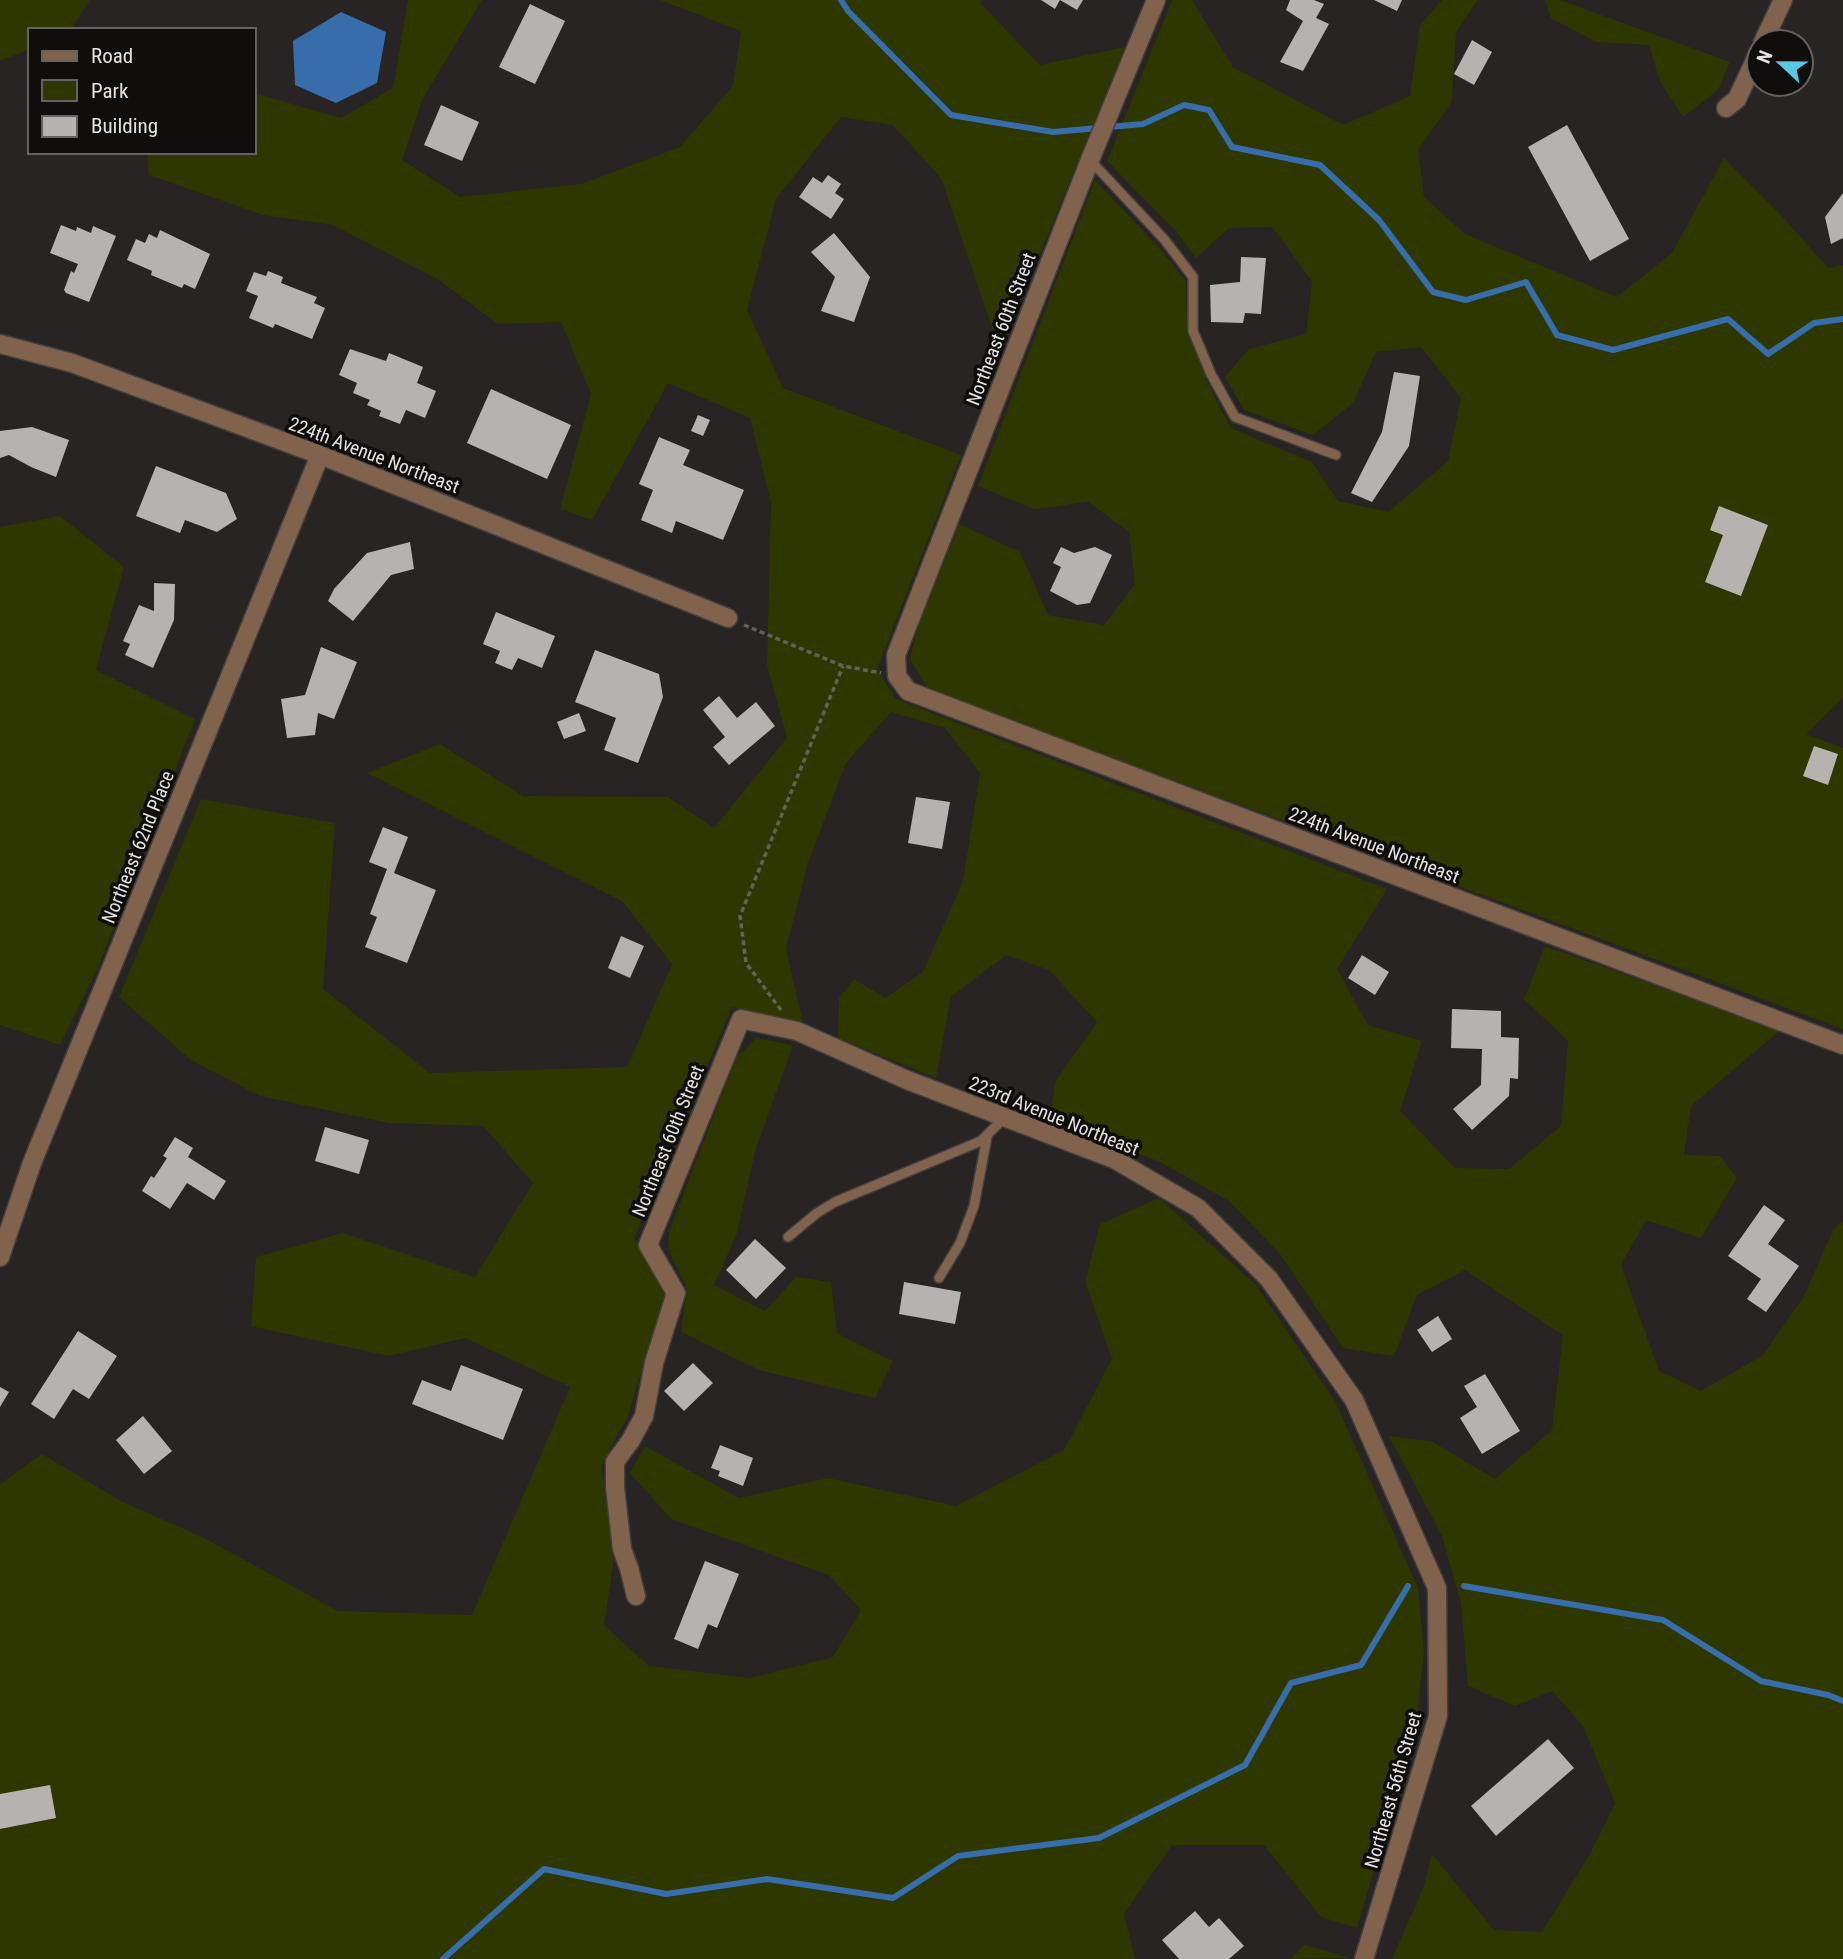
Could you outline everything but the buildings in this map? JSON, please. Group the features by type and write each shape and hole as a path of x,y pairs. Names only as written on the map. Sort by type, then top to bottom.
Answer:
{"street":[{"name":"Northeast 60th Street","path":"897,676 896,655 1093,152 1156,0"},
{"path":"1770,28 1783,0"},
{"path":"1726,108 1737,99 1745,82"},
{"name":"224th Avenue Northeast","path":"0,344 72,363 320,456 727,618"},
{"name":"Northeast 62nd Place","path":"0,1257 32,1163 320,456"},
{"name":"224th Avenue Northeast","path":"897,676 908,691 1843,1045"},
{"name":"Northeast 60th Street","path":"636,1596 622,1549 615,1462 644,1416 654,1363 676,1293 648,1245 741,1019"},
{"name":"223rd Avenue Northeast","path":"741,1019 797,1031 907,1080 1114,1159 1198,1208 1269,1279 1354,1400 1437,1588"},
{"name":"Northeast 56th Street","path":"1364,1959 1438,1716 1437,1588"}],"lane":[{"path":"1093,152 1193,277 1193,331 1211,374 1235,417 1336,455"},
{"path":"788,1237 835,1202 950,1156 987,1138 1004,1118"},
{"path":"939,1278 960,1243 974,1206 987,1138"}],"path":[{"path":"727,618 843,666 897,676"},
{"path":"797,1031 746,963 740,916 843,666"}],"green space":[{"path":"0,0 90,0 71,28 28,28 28,50 0,61"},
{"path":"408,0 482,0 422,100 402,160 460,197 581,184 680,147 733,86 741,31 660,0 982,0 981,4 1040,65 1125,47 1000,351 941,178 893,125 841,117 776,199 747,310 783,388 961,455 877,669 896,699 1387,889 1337,969 1368,1025 1422,1041 1400,1111 1455,1168 1509,1169 1561,1126 1568,1041 1524,999 1545,946 1780,1030 1691,1106 1684,1155 1720,1156 1737,1178 1701,1238 1646,1220 1621,1265 1659,1371 1701,1391 1763,1355 1804,1296 1833,1230 1843,1221 1843,1959 1392,1959 1424,1886 1432,1854 1494,1930 1542,1932 1591,1852 1615,1803 1583,1726 1552,1691 1515,1706 1468,1686 1461,1603 1442,1536 1389,1436 1431,1441 1495,1479 1552,1430 1563,1335 1465,1270 1417,1295 1394,1356 1343,1348 1280,1254 1229,1201 1160,1162 1050,1119 1055,1082 1097,1022 1049,970 1006,955 951,997 936,1078 838,1038 839,998 854,979 885,998 923,972 963,881 980,773 945,728 891,712 846,763 808,863 786,949 803,1023 732,1007 634,1238 665,1294 628,1416 601,1466 614,1559 604,1625 649,1666 749,1678 833,1657 861,1610 829,1575 671,1519 630,1473 645,1446 739,1498 828,1478 956,1506 1064,1450 1112,1359 1085,1282 1100,1224 1159,1198 1256,1285 1335,1401 1418,1588 1424,1652 1416,1725 1357,1928 1321,1917 1264,1845 1172,1845 1124,1914 1135,1959 0,1959 0,1484 42,1454 121,1501 206,1539 338,1611 472,1615 570,1387 465,1338 389,1356 251,1326 256,1257 343,1233 475,1277 533,1183 483,1126 389,1123 260,1096 191,1060 119,997 201,799 335,823 323,989 430,1073 627,1067 672,964 622,901 367,773 440,744 523,796 668,797 714,828 787,738 767,665 771,503 750,418 668,383 592,520 560,509 591,394 561,322 498,324 439,280 333,225 263,215 149,175 147,154 256,154 256,94 341,118 393,88"},
{"path":"1172,0 1192,0 1233,67 1343,125 1410,96 1420,25 1442,0 1478,0 1456,32 1452,101 1418,150 1424,197 1465,234 1617,297 1672,253 1724,158 1781,215 1828,268 1843,265 1843,698 1806,734 1843,748 1843,1029 928,689 910,659 918,627 959,524 1020,552 1048,615 1104,625 1135,584 1129,532 1088,502 1034,509 978,486 1095,180 1161,250 1186,281 1187,332 1231,428 1312,462 1338,501 1388,512 1448,461 1461,398 1421,347 1376,352 1353,403 1313,435 1244,410 1225,377 1249,349 1306,334 1312,281 1272,227 1229,228 1196,258 1175,230 1107,161"},
{"path":"1545,0 1560,0 1730,62 1719,89 1683,117 1660,81 1649,45 1596,42 1551,18"},
{"path":"60,516 124,567 96,670 195,719 98,968 60,1045 0,1025 0,527"},
{"path":"756,1038 793,1045 755,1152 737,1233 714,1285 765,1311 796,1277 831,1282 837,1333 893,1361 875,1398 759,1370 681,1332 687,1289 668,1249 669,1232 736,1058"},
{"path":"1305,1945 1350,1958 1290,1959"}],"water":[{"path":"341,12 386,32 377,83 336,103 295,85 293,41"}],"waterway":[{"path":"841,0 848,11 951,115 1053,132 1143,124 1184,105 1209,110 1232,147 1320,165 1379,220 1433,292 1466,300 1526,282 1557,335 1613,350 1728,319 1768,354 1814,323 1843,319"},
{"path":"443,1959 544,1869 666,1894 767,1879 893,1898 958,1856 1099,1838 1245,1765 1291,1683 1361,1665 1408,1586"},
{"path":"1464,1586 1663,1620 1761,1681 1828,1695 1843,1701"}]}
